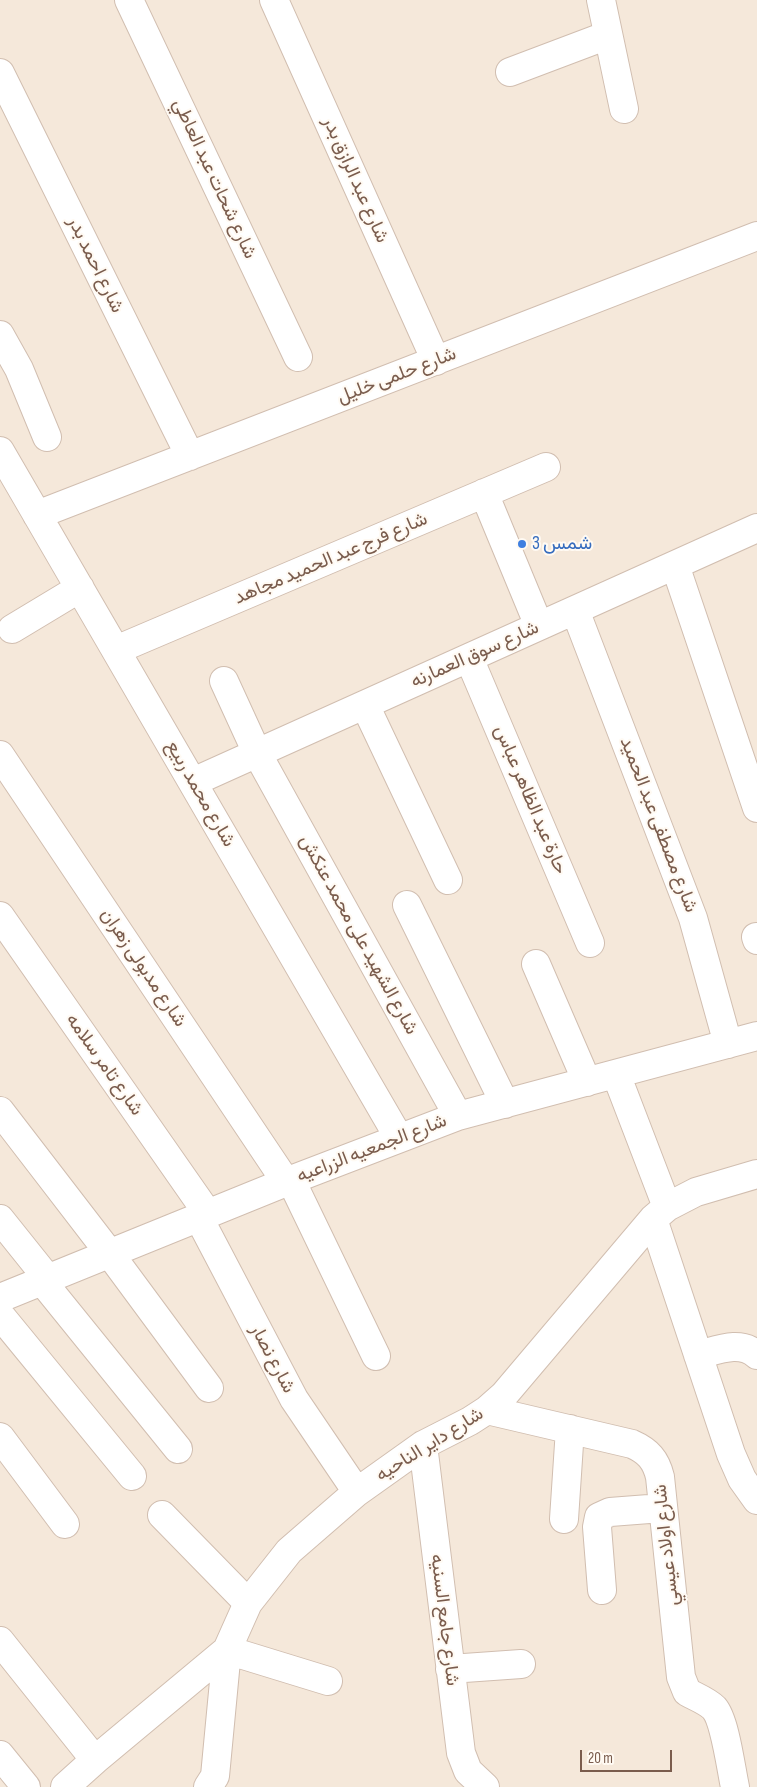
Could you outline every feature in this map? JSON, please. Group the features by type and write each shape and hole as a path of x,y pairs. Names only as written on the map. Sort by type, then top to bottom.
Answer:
{"street":[{"name":"شارع شحات عبد العاطي","path":"129,0 298,357"},
{"name":"شارع عبد الرازق بدر","path":"274,0 436,361"},
{"path":"600,0 624,109"},
{"path":"510,72 608,35"},
{"name":"شارع احمد بدر","path":"0,73 190,456"},
{"name":"شارع حلمى خليل","path":"37,515 757,236"},
{"path":"0,335 10,375 48,437"},
{"name":"شارع محمد ربيع","path":"0,451 399,1138"},
{"name":"شارع فرج عبد الحميد مجاهد","path":"116,650 546,467"},
{"path":"484,493 539,626"},
{"name":"شارع سوق العمارنه","path":"193,782 757,528"},
{"path":"675,565 757,808"},
{"path":"12,629 80,588"},
{"name":"شارع مصطفى عبد الحميد","path":"575,610 693,918 728,1044"},
{"name":"حارة عبد الظاهر عباس","path":"469,658 590,943"},
{"name":"شارع الشهيد على محمد عنكش","path":"224,680 257,753 458,1116"},
{"path":"365,704 448,880"},
{"name":"شارع مدبولى زهران","path":"0,755 288,1181 376,1356"},
{"path":"407,905 505,1104"},
{"name":"شارع تامر سلامه","path":"0,916 203,1216"},
{"path":"536,964 587,1082"},
{"name":"شارع الجمعيه الزراعيه","path":"0,1298 288,1181 458,1116 757,1036"},
{"path":"616,1074 660,1213 698,1355 738,1471 757,1500"},
{"path":"0,1111 110,1254 209,1388"},
{"name":"شارع داير الناحيه","path":"208,1787 215,1776 227,1650 248,1603 289,1551 357,1492 423,1445 470,1422 504,1395 660,1213 696,1192 757,1174"},
{"name":"شارع نصار","path":"203,1216 294,1399 357,1492"},
{"path":"0,1219 45,1280 178,1449"},
{"path":"0,1315 132,1476"},
{"path":"698,1355 735,1346 750,1349 757,1355"},
{"name":"شارع اولاد عيسي","path":"487,1410 632,1444 648,1453 658,1468 681,1677 687,1692 715,1708 721,1721 735,1787"},
{"path":"564,1519 570,1429"},
{"path":"0,1437 66,1524"},
{"name":"شارع جامع السنيه","path":"423,1445 461,1753 468,1771 481,1786"},
{"path":"602,1590 597,1527 599,1517 610,1512 662,1508"},
{"path":"162,1515 248,1603"},
{"path":"0,1641 95,1760"},
{"path":"65,1787 227,1650 328,1681"},
{"path":"450,1670 521,1664"},
{"path":"0,1755 26,1787"}],"shaded area":[{"path":"0,0 757,0 757,1787 0,1787"}],"place":[{"name":"شمس 3","path":"522,544"}]}
